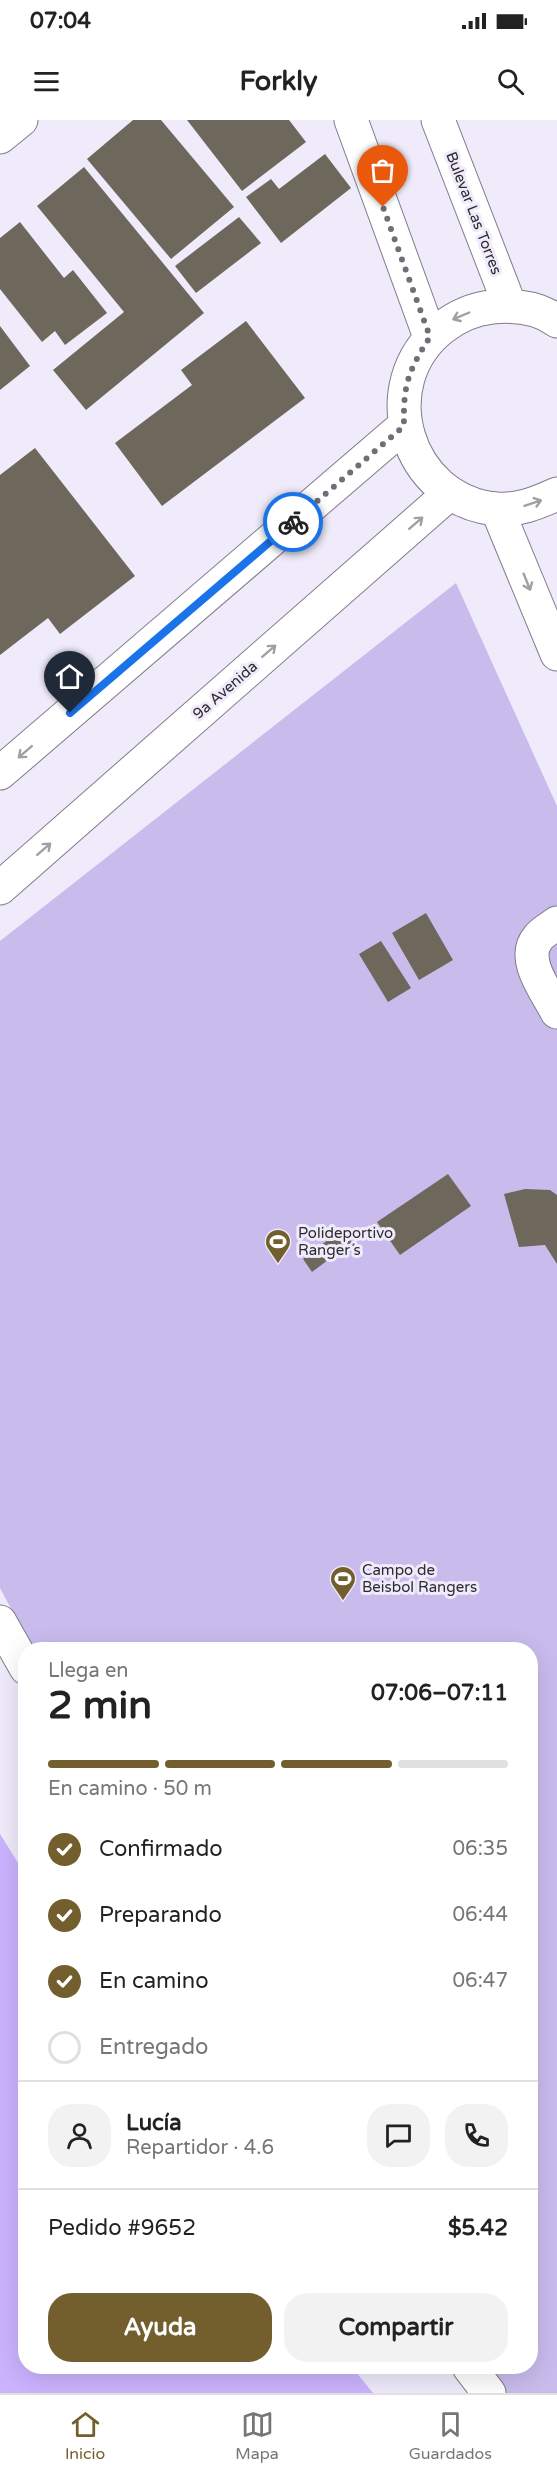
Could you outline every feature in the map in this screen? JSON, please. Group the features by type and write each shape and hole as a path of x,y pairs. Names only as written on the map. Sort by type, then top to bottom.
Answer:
{"street":[{"path":"0,137 21,120"},
{"path":"351,120 430,337"},
{"name":"Bulevar Las Torres","path":"438,120 510,306"},
{"path":"556,318 532,309 510,306 480,308 453,319 430,337 413,364 404,394 404,426 413,452 429,475 450,493 472,504 497,509 530,506 557,494"},
{"path":"0,773 404,426"},
{"name":"9a Avenida","path":"0,888 450,493"},
{"path":"497,509 557,654"},
{"path":"557,923 538,937 532,947 531,959 557,1012"},
{"path":"0,1622 18,1654"},
{"path":"474,2374 489,2393"}],"shaded area":[{"name":"Polideportivo Ranger´s","path":"456,583 557,806 557,2393 503,2393 488,2374 538,2374 538,1642 29,1642 0,1588 0,941"},
{"path":"0,1834 18,1863 18,2374 358,2374 373,2393 0,2393"}],"building":[{"path":"133,120 161,120 234,207 171,259 87,159"},
{"path":"187,120 289,120 306,142 242,191"},
{"path":"325,154 351,188 281,243 246,197 271,179 279,189"},
{"path":"84,167 204,313 86,410 53,370 124,312 37,206"},
{"path":"239,217 261,243 196,293 175,266"},
{"path":"20,222 64,278 73,270 107,313 65,345 55,331 42,342 0,289 0,238"},
{"path":"246,321 305,398 162,506 115,443 192,385 181,370"},
{"path":"0,326 30,366 0,390"},
{"path":"35,448 135,576 60,634 48,618 0,655 0,475"},
{"path":"426,913 453,960 419,980 392,933"},
{"path":"381,941 411,988 388,1002 359,954"},
{"path":"448,1174 471,1206 400,1255 377,1222"},
{"path":"525,1189 550,1190 557,1195 557,1264 545,1245 519,1247 504,1194"},
{"path":"342,1229 352,1242 312,1272 303,1259"}],"way so far":[{"path":"293,522 404,426 404,394 408,379 413,364 430,337 383,207"}],"place":[{"name":"Polideportivo Ranger´s","path":"278,1265"},
{"name":"Campo de Beisbol Rangers","path":"343,1602"}],"route":[{"path":"70,713 293,522"}]}
